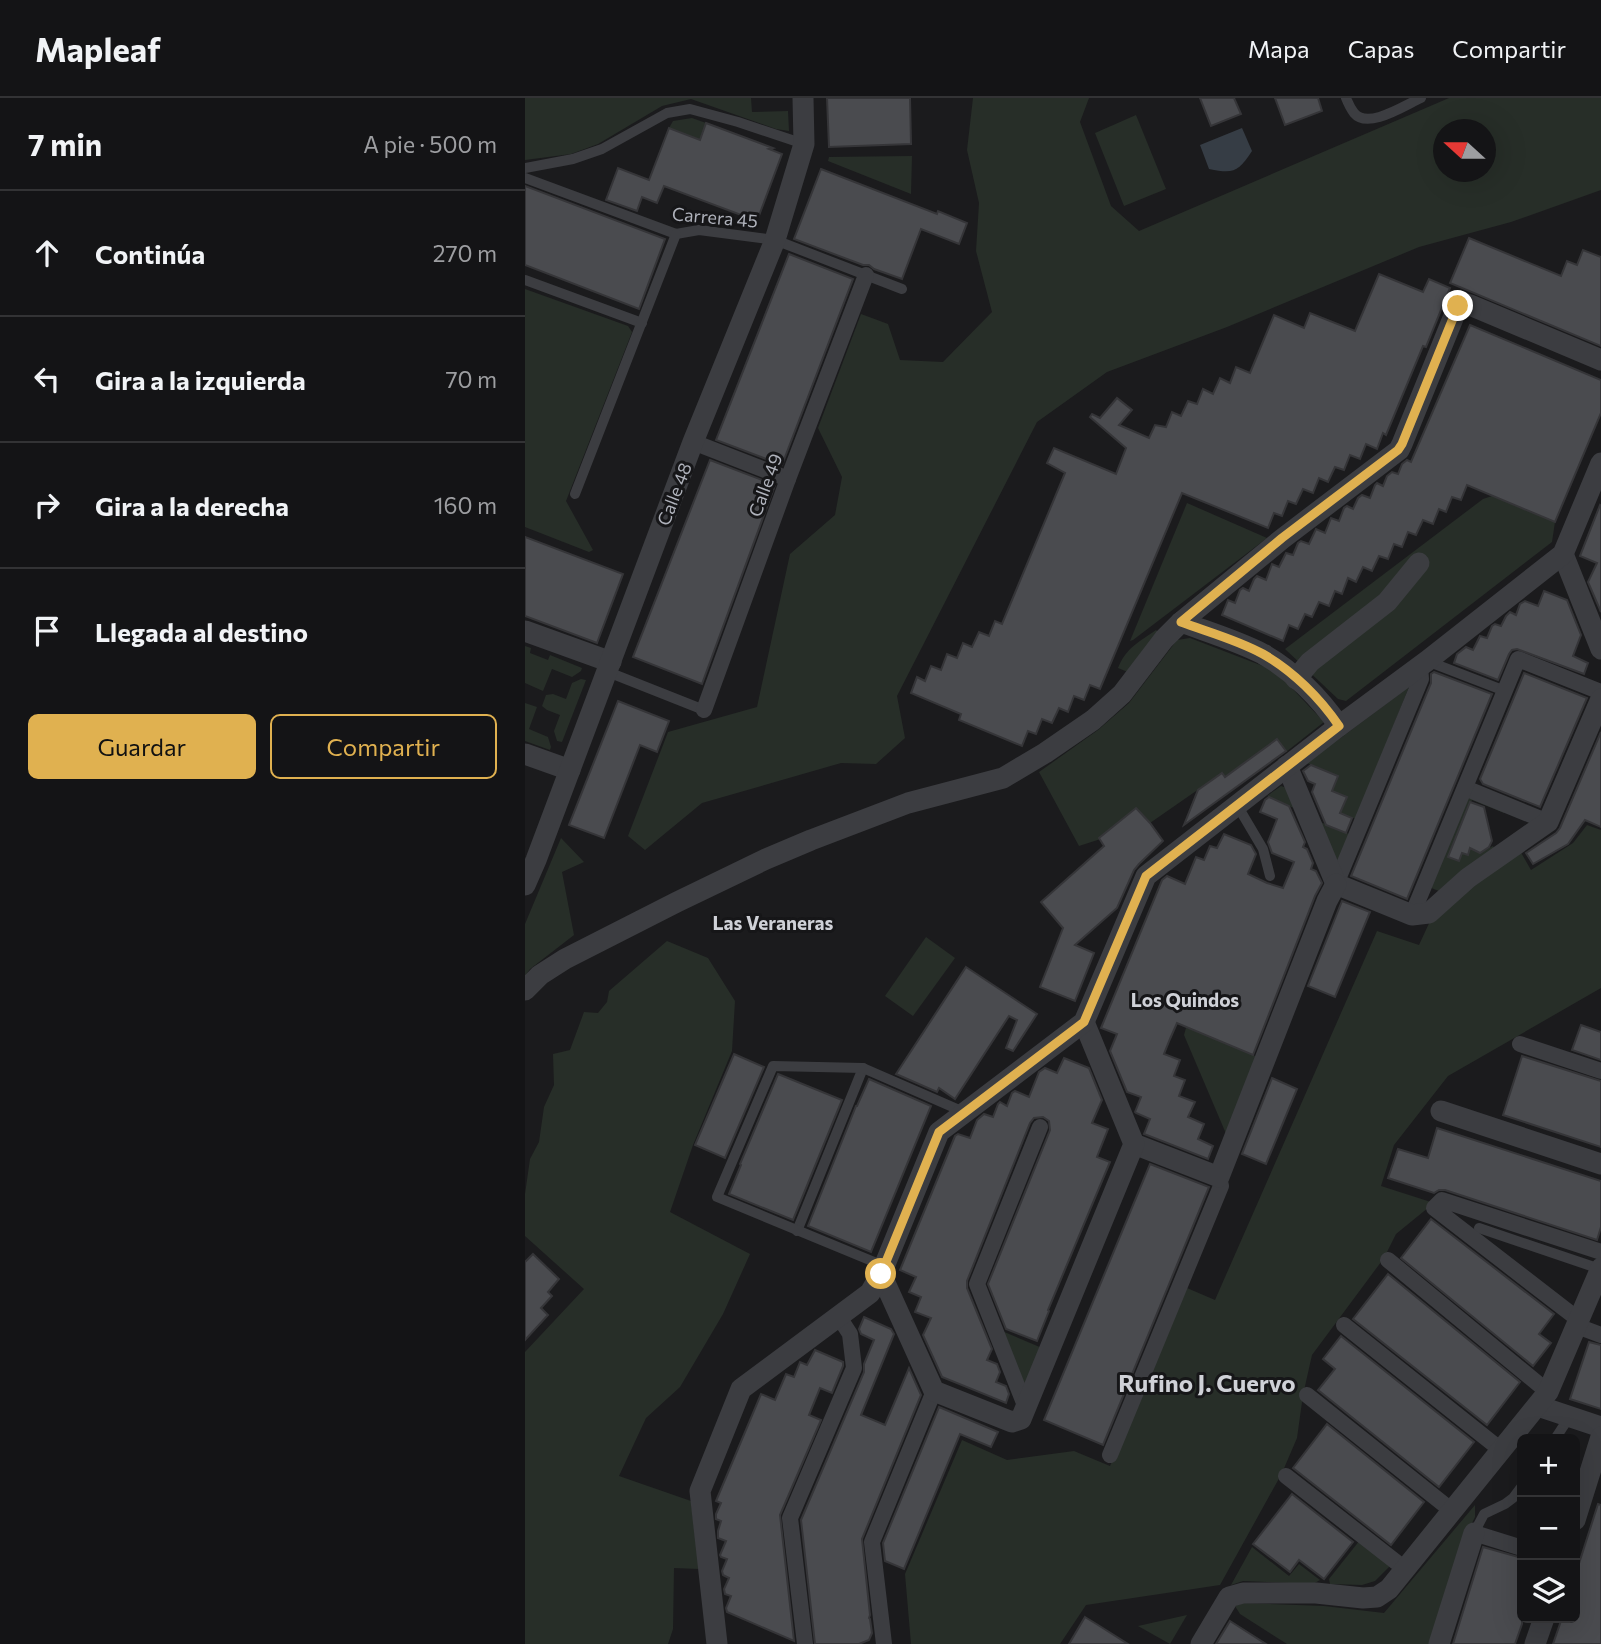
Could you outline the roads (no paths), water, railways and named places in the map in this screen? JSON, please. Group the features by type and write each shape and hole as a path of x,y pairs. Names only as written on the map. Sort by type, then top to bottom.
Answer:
{"street":[{"name":"Calle 48","path":"525,885 610,667 693,442 775,240 804,144 803,98"},
{"name":"Calle 49","path":"704,710 866,275"},
{"path":"525,990 540,975 565,959 766,859 908,803 1003,778 1093,720 1122,694 1164,639 1181,622 1282,538 1398,450 1458,306 1469,305 1601,360"},
{"path":"693,442 788,479"},
{"path":"717,1644 700,1490 741,1390 870,1293 883,1270 939,1132 1084,1022 1146,876 1339,726 1424,664 1563,554 1601,463"},
{"path":"1563,554 1601,649"},
{"path":"1296,679 1310,662 1387,602 1419,563"},
{"path":"1181,622 1260,652 1275,661 1325,706 1339,726"},
{"path":"525,631 610,667"},
{"path":"1412,915 1518,659 1601,692"},
{"path":"1110,1455 1220,1186 1219,1177 1317,926 1424,664"},
{"path":"1287,766 1336,884 1412,915 1429,913 1468,878 1548,822 1601,699"},
{"path":"525,754 570,770"},
{"path":"1465,788 1548,822"},
{"path":"934,1391 1012,1422 1021,1419 1134,1144 1084,1022"},
{"path":"1520,1044 1601,1072"},
{"path":"1441,1111 1601,1164"},
{"path":"1026,1408 977,1283 1040,1127"},
{"path":"1134,1144 1219,1177"},
{"path":"1201,1644 1229,1597 1243,1593 1315,1593 1363,1598 1377,1597 1389,1589 1543,1399 1578,1323 1601,1263 1442,1200 1434,1208 1578,1323 1601,1335"},
{"path":"1388,1260 1543,1399 1570,1416 1601,1427"},
{"path":"883,1270 934,1391 872,1542 884,1644"},
{"path":"805,1644 790,1518 855,1368 850,1334 839,1317"},
{"path":"1344,1325 1501,1450"},
{"path":"1307,1395 1451,1510"},
{"path":"1580,1504 1601,1437"},
{"path":"1286,1476 1405,1569"},
{"path":"1439,1644 1474,1533 1517,1546"},
{"path":"1535,1644 1542,1623"}],"lane":[{"path":"1346,98 1355,115 1366,121 1379,118 1421,98"},
{"path":"525,168 573,159 602,149 667,113 690,109 804,144"},
{"name":"Carrera 45","path":"525,178 675,234 699,230 775,240 902,289"},
{"path":"576,494 675,234"},
{"path":"525,280 642,323"},
{"path":"1424,664 1505,691"},
{"path":"610,667 704,710"},
{"path":"1237,805 1263,849 1271,876"},
{"path":"883,1270 717,1197 773,1066 863,1068 964,1112"},
{"path":"797,1231 863,1068"},
{"path":"1479,1228 1601,1263"},
{"path":"1558,1434 1570,1416"},
{"path":"1474,1533 1484,1514 1504,1504 1517,1492"}],"district":[{"name":"Las Veraneras","path":"773,922"},
{"name":"Los Quindos","path":"1185,999"},
{"name":"Rufino J. Cuervo","path":"1207,1382"}]}
